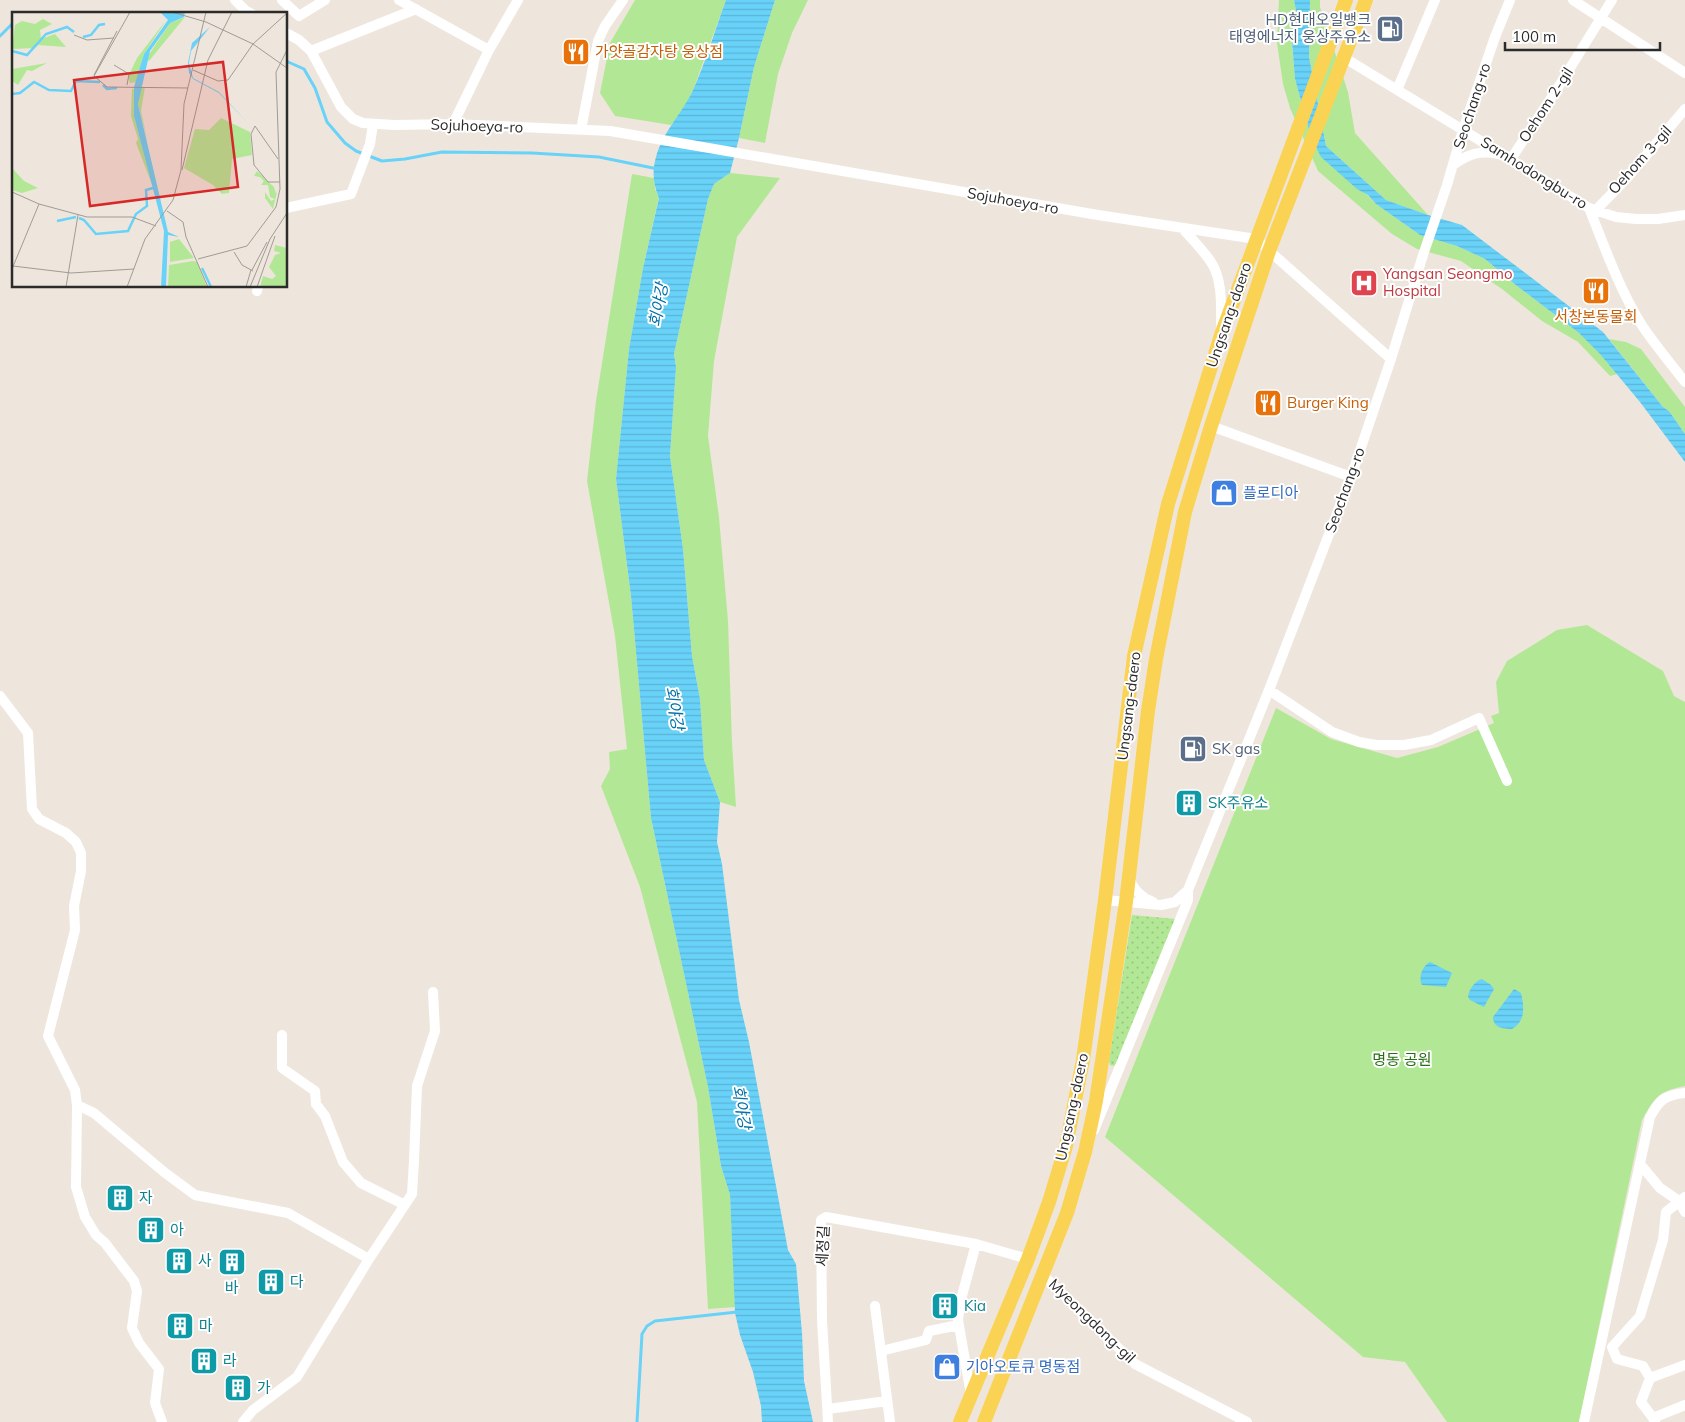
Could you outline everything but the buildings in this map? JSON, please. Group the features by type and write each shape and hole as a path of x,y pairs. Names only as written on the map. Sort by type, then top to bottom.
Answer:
{"main road":[{"name":"Ungsang-daero","path":"960,1422 1050,1202 1066,1146 1083,1060 1106,900 1134,656 1168,504 1221,335 1346,0"},
{"name":"Ungsang-daero","path":"984,1422 1067,1213 1085,1152 1096,1101 1126,902 1148,711 1156,659 1185,512 1211,426 1269,251 1366,0"}],"street":[{"path":"235,0 248,12"},
{"path":"282,0 299,16 325,0"},
{"path":"399,0 489,50"},
{"path":"453,124 489,50 518,0"},
{"path":"1397,90 1435,0"},
{"name":"Seochang-ro","path":"1085,1152 1188,900 1188,890 1269,690 1351,477 1391,358 1463,130 1495,37 1510,0"},
{"path":"1573,0 1685,73"},
{"name":"Oehom 2-gil","path":"1508,157 1559,86 1612,0"},
{"path":"581,130 598,41 619,2"},
{"path":"311,51 416,9"},
{"name":"Sojuhoeya-ro","path":"288,34 299,40 311,51 345,112 353,119 362,123 453,124 610,131 853,174 1182,229 1256,239"},
{"name":"Samhodongbu-ro","path":"1341,62 1397,90 1592,209 1610,216 1643,219 1685,215"},
{"name":"Oehom 3-gil","path":"1592,209 1626,178 1685,109"},
{"path":"288,208 351,194 370,144 374,124"},
{"path":"1453,164 1465,156 1475,153 1484,152 1508,157"},
{"path":"1592,209 1599,232 1630,302 1644,327 1685,382"},
{"path":"1599,232 1610,216"},
{"path":"1182,229 1210,260 1216,272 1221,307 1221,335"},
{"path":"1256,239 1391,358"},
{"path":"1211,426 1351,477"},
{"path":"1269,690 1332,732 1359,742 1376,745 1404,745 1431,740 1479,718 1508,781"},
{"path":"0,696 28,733 32,809 40,819 66,833 76,842 81,853 81,870 74,906 75,930 48,1036 75,1090 77,1105 76,1187 85,1218 96,1235 105,1243 134,1281 137,1290 132,1328 140,1343 159,1369 155,1402 162,1422"},
{"path":"1129,877 1139,894 1150,902 1161,904"},
{"path":"1106,900 1161,904 1175,902 1188,890"},
{"path":"243,1422 253,1410 297,1377 412,1194 417,1086 435,1031 433,992"},
{"path":"282,1035 282,1068 316,1091 316,1104 325,1116 343,1162 362,1183 405,1205"},
{"path":"1584,1422 1650,1117 1656,1105 1666,1097 1685,1093"},
{"path":"77,1105 94,1113 194,1195 288,1213 369,1260"},
{"path":"1640,1164 1660,1188 1682,1199"},
{"path":"1682,1199 1685,1212"},
{"path":"1612,1347 1640,1316 1663,1240 1666,1212 1682,1199"},
{"name":"세정길","path":"828,1422 822,1320 822,1220 826,1217 976,1244 1028,1259"},
{"path":"971,1396 959,1325 960,1303 976,1244"},
{"name":"Myeongdong-gil","path":"1043,1274 1135,1364 1247,1422"},
{"path":"875,1306 890,1422"},
{"path":"881,1351 926,1340 929,1331 959,1325"},
{"path":"1600,1345 1612,1347"},
{"path":"1612,1347 1617,1359 1643,1366 1650,1378"},
{"path":"1685,1365 1650,1378 1641,1402 1654,1420 1685,1404"},
{"path":"828,1409 888,1401"}],"green space":[{"path":"635,0 726,0 693,90 684,109 671,125 615,116 600,93 610,43"},
{"path":"775,0 808,0 792,33 778,74 765,143 739,138 754,67"},
{"path":"1279,0 1294,0 1297,16 1292,41 1295,79 1311,137 1376,204 1420,235 1457,246 1485,259 1593,345 1617,374 1610,376 1578,342 1542,321 1502,289 1461,261 1417,249 1392,234 1318,171 1290,108 1283,84 1277,43"},
{"path":"1310,0 1320,0 1320,7 1348,92 1355,133 1428,215 1386,200 1326,146 1309,57"},
{"path":"730,173 780,178 737,237 714,361 708,436 719,517 728,621 736,807 720,802 704,760 700,699 692,656 683,549 670,456 676,367 674,354 708,199 714,184"},
{"path":"632,174 654,178 655,189 659,197 643,268 629,349 616,479 631,596 651,818 708,1087 721,1166 730,1195 735,1307 708,1309 697,1102 640,887 601,786 610,769 609,752 627,749 615,636 587,481 596,401"},
{"path":"1609,339 1626,342 1641,349 1685,407 1685,434 1669,411 1663,407"},
{"name":"명동 공원","path":"1587,625 1663,671 1674,696 1685,702 1685,1086 1668,1090 1658,1096 1642,1120 1579,1422 1447,1422 1405,1362 1363,1357 1105,1137 1276,708 1331,739 1397,758 1438,747 1494,723 1491,716 1499,713 1496,682 1507,661 1557,630"},
{"path":"1132,915 1176,919 1117,1064 1113,1066 1110,1065 1109,1061"}],"water":[{"name":"회야강","path":"726,0 775,0 754,67 730,173 714,184 708,199 674,354 676,367 670,456 683,549 692,656 700,699 704,760 720,802 717,842 722,864 739,1000 749,1042 788,1250 796,1264 804,1381 813,1422 762,1422 761,1406 753,1372 740,1335 735,1313 730,1195 721,1166 708,1087 651,818 631,596 616,479 629,349 643,268 659,198 655,188 655,162 663,139 693,90"},
{"path":"1294,0 1310,0 1309,57 1326,146 1386,200 1462,225 1603,332 1663,407 1669,411 1685,434 1685,462 1640,402 1600,354 1579,333 1485,259 1457,246 1420,235 1376,204 1368,195 1357,189 1321,157 1311,137 1295,79 1292,41 1297,16"},
{"path":"1430,962 1452,973 1446,987 1422,985 1420,979 1422,972"},
{"path":"1482,979 1494,989 1484,1007 1468,997 1473,986"},
{"path":"1514,989 1521,993 1523,1003 1522,1018 1517,1026 1512,1029 1506,1029 1497,1026 1493,1021 1493,1017"}],"waterway":[{"path":"0,36 12,24"},
{"path":"288,62 304,69 315,88 327,122 345,143 356,151 382,161 442,152 532,153 599,157 658,169"},
{"path":"637,1422 642,1334 647,1326 655,1321 737,1312"}],"place":[{"name":"HD현대오일뱅크 태영에너지 웅상주유소","path":"1390,29"},
{"name":"가얏골감자탕 웅상점","path":"576,52"},
{"name":"Yangsan Seongmo Hospital","path":"1364,283"},
{"name":"서창본동물회","path":"1596,291"},
{"name":"Burger King","path":"1268,403"},
{"name":"플로디아","path":"1224,493"},
{"name":"SK gas","path":"1193,749"},
{"name":"SK주유소","path":"1189,803"},
{"name":"자","path":"120,1198"},
{"name":"아","path":"151,1230"},
{"name":"사","path":"179,1261"},
{"name":"바","path":"232,1262"},
{"name":"다","path":"271,1282"},
{"name":"Kia","path":"945,1306"},
{"name":"마","path":"180,1326"},
{"name":"라","path":"204,1361"},
{"name":"기아오토큐 명동점","path":"947,1367"},
{"name":"가","path":"238,1388"}]}
